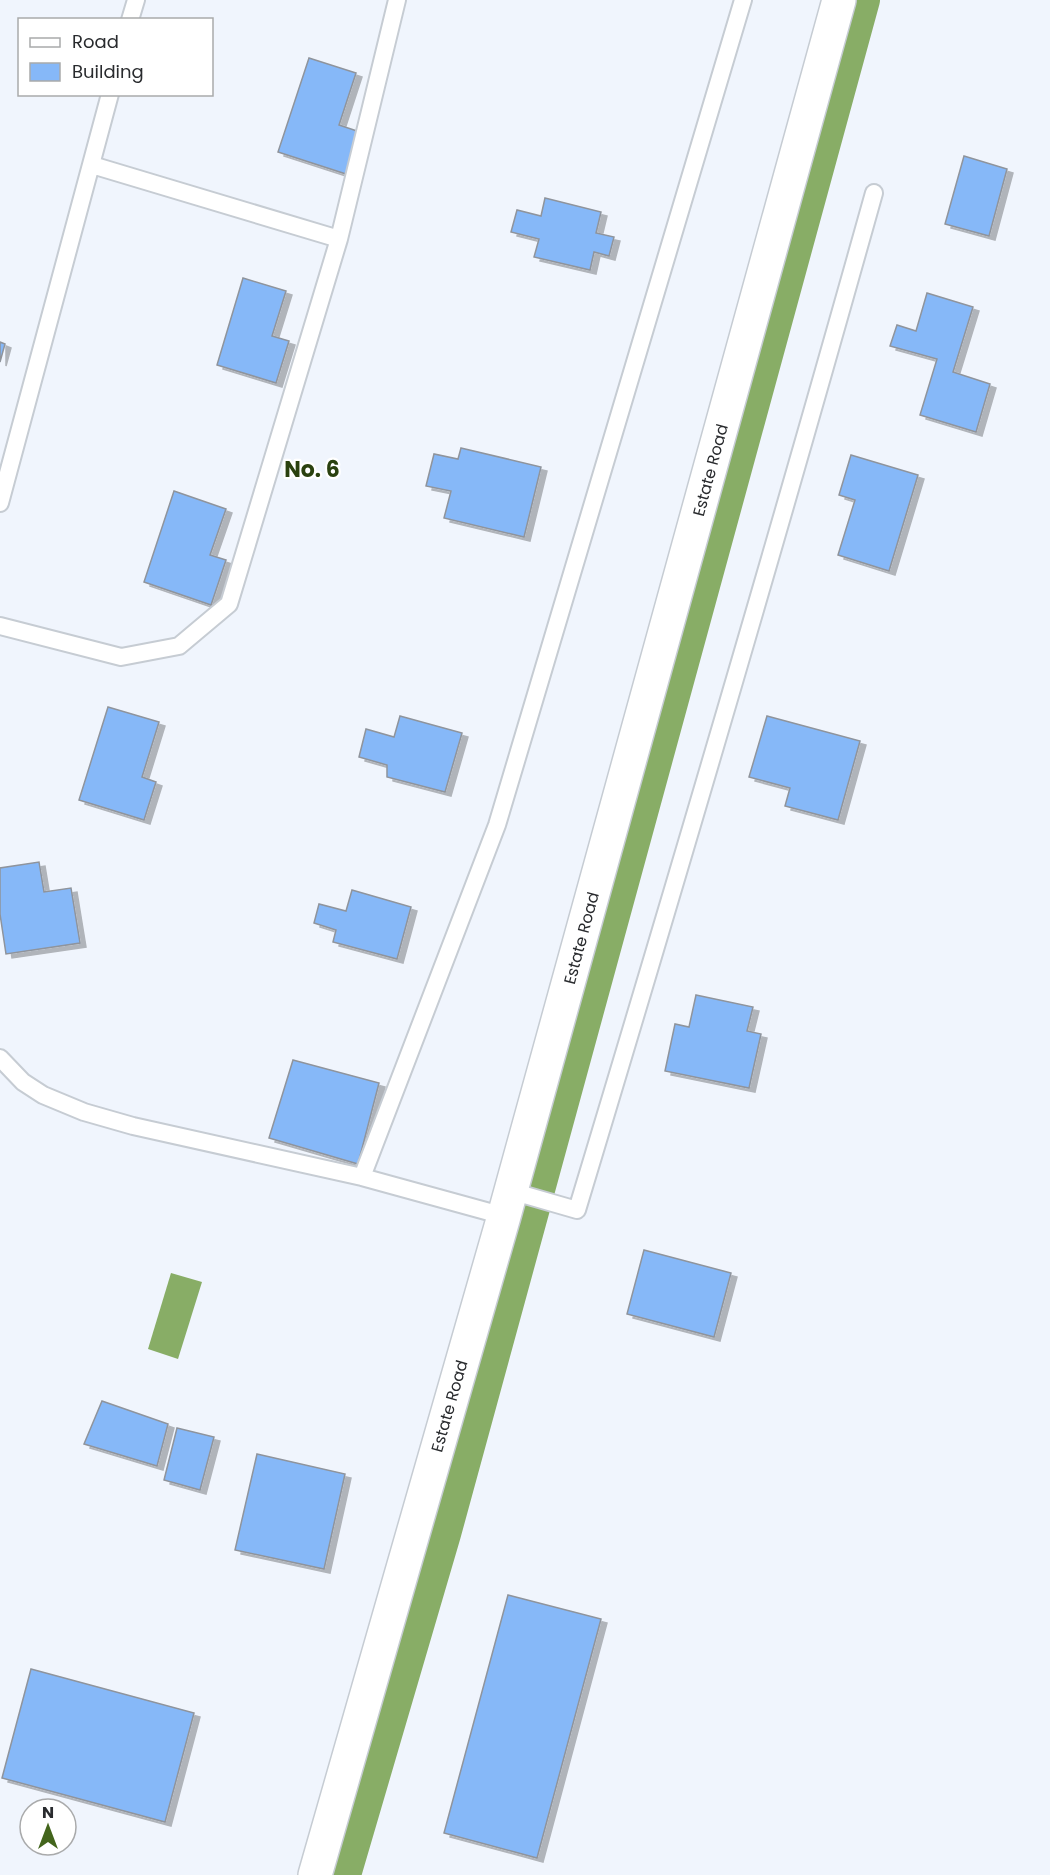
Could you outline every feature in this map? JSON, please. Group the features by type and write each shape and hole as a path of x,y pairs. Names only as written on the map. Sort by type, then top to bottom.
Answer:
{"street":[{"name":"Estate Road","path":"315,1875 507,1204 840,0"}],"lane":[{"path":"131,18 136,0"},
{"path":"0,626 121,657 179,646 229,604 339,239 397,0"},
{"path":"362,1177 497,825 743,0"},
{"path":"0,503 109,96"},
{"path":"92,165 339,239"},
{"path":"0,1058 23,1082 43,1095 84,1112 133,1126 362,1177 507,1204 578,1210 678,875 874,193"}],"shaded area":[{"path":"171,1273 202,1282 178,1359 148,1349"}],"building":[{"path":"309,58 356,73 339,125 360,132 346,174 278,152"},
{"path":"964,156 1007,169 989,236 945,224"},
{"path":"545,198 601,212 596,233 614,237 609,256 594,252 590,270 534,257 539,239 511,232 517,210 541,216"},
{"path":"243,278 286,291 272,336 289,341 276,383 217,365"},
{"path":"927,293 973,307 953,372 990,384 976,432 920,415 937,359 890,346 897,325 916,331"},
{"path":"0,342 5,344 0,362"},
{"path":"461,448 541,467 524,537 444,518 451,491 426,486 434,454 458,459"},
{"path":"851,455 918,475 889,571 838,555 855,500 839,495"},
{"path":"174,491 226,509 210,555 226,560 211,605 144,582"},
{"path":"108,707 159,722 142,777 156,782 144,820 79,800"},
{"path":"400,716 462,733 445,792 387,777 387,765 359,757 366,729 394,737"},
{"path":"767,716 860,741 838,820 785,806 790,788 749,777"},
{"path":"39,862 44,892 71,888 80,943 6,954 0,914 0,868"},
{"path":"352,890 411,907 397,959 333,942 336,930 314,923 319,904 346,911"},
{"path":"696,995 753,1007 747,1031 761,1034 749,1088 665,1071 675,1024 689,1027"},
{"path":"293,1060 379,1083 358,1164 269,1138"},
{"path":"644,1250 731,1273 714,1337 627,1314"},
{"path":"102,1401 168,1424 157,1466 84,1444"},
{"path":"177,1428 214,1437 200,1490 164,1480"},
{"path":"257,1454 345,1474 324,1569 235,1550"},
{"path":"508,1595 601,1619 537,1858 444,1833"},
{"path":"31,1669 194,1713 165,1822 2,1778"}],"waterway":[{"path":"345,1875 445,1534 864,0"}],"district":[{"name":"No. 6","path":"312,469"}]}
